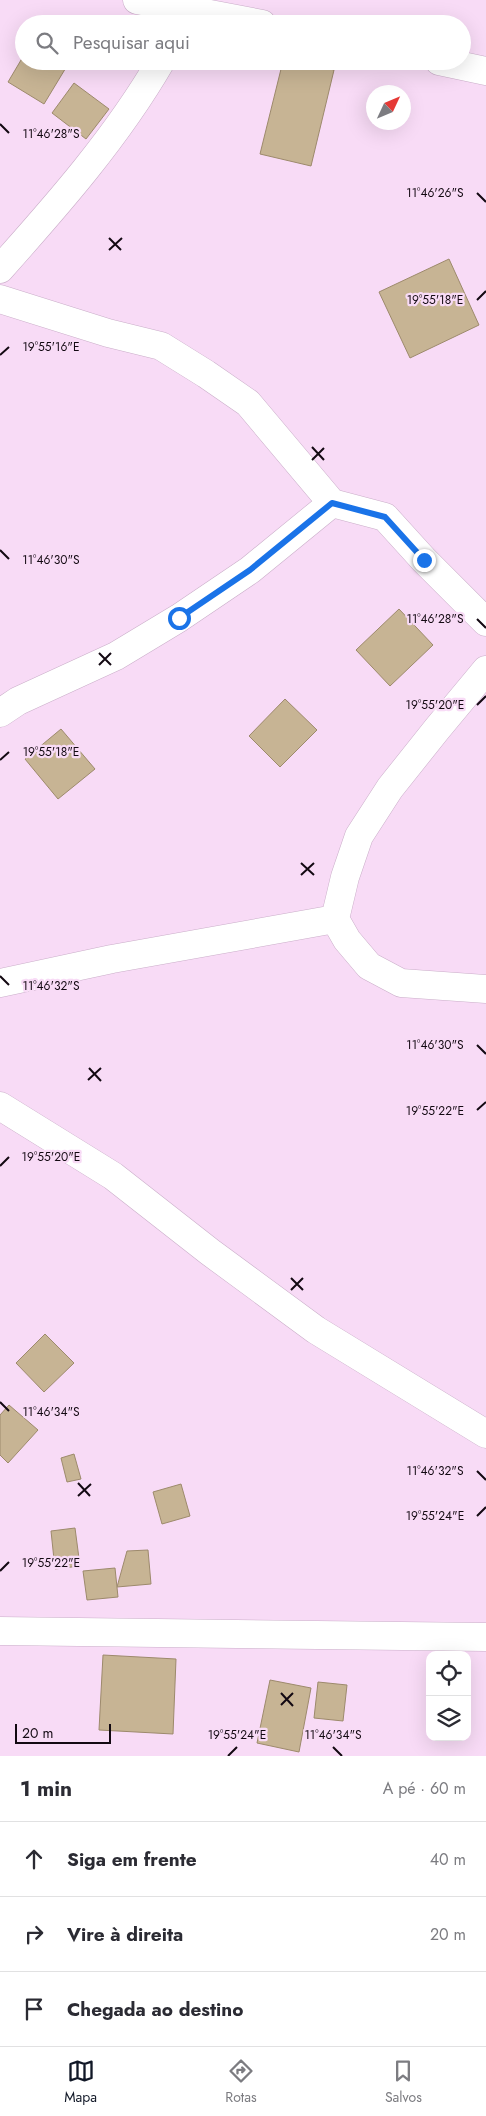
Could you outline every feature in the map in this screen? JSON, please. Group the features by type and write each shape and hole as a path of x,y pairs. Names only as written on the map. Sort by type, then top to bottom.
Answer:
{"street":[{"path":"137,0 180,15"},
{"path":"471,68 486,71"},
{"path":"0,269 66,194 130,109 155,70"},
{"path":"0,299 108,333 161,346 248,403 332,503 385,517 424,560 486,622"},
{"path":"0,713 18,701 116,656 179,618 250,570 332,503"},
{"path":"486,670 436,729 390,788 359,836 345,877 335,919 347,940 368,966 401,983 486,989"},
{"path":"0,984 112,959 335,919"},
{"path":"0,1106 113,1176 210,1252 316,1330 486,1434"},
{"path":"0,1631 486,1636"}],"building":[{"path":"15,70 65,70 44,104 8,82"},
{"path":"281,70 334,70 311,166 260,154"},
{"path":"74,83 109,109 86,139 52,113"},
{"path":"449,259 479,325 410,358 379,292"},
{"path":"399,609 433,645 390,686 356,650"},
{"path":"285,699 317,730 280,767 249,736"},
{"path":"61,729 95,769 58,799 25,759"},
{"path":"45,1334 74,1363 44,1392 16,1363"},
{"path":"9,1405 38,1430 8,1463 0,1455 0,1415"},
{"path":"74,1454 81,1479 67,1482 61,1458"},
{"path":"181,1484 190,1516 162,1524 153,1492"},
{"path":"75,1528 80,1566 55,1569 51,1531"},
{"path":"148,1550 151,1584 117,1587 127,1551"},
{"path":"115,1568 118,1597 87,1600 83,1571"},
{"path":"103,1655 176,1659 173,1734 99,1730"},
{"path":"270,1680 311,1688 299,1752 257,1743"},
{"path":"318,1682 347,1685 343,1721 314,1718"}],"route":[{"path":"179,618 250,570 332,503 385,517 424,560"}]}
